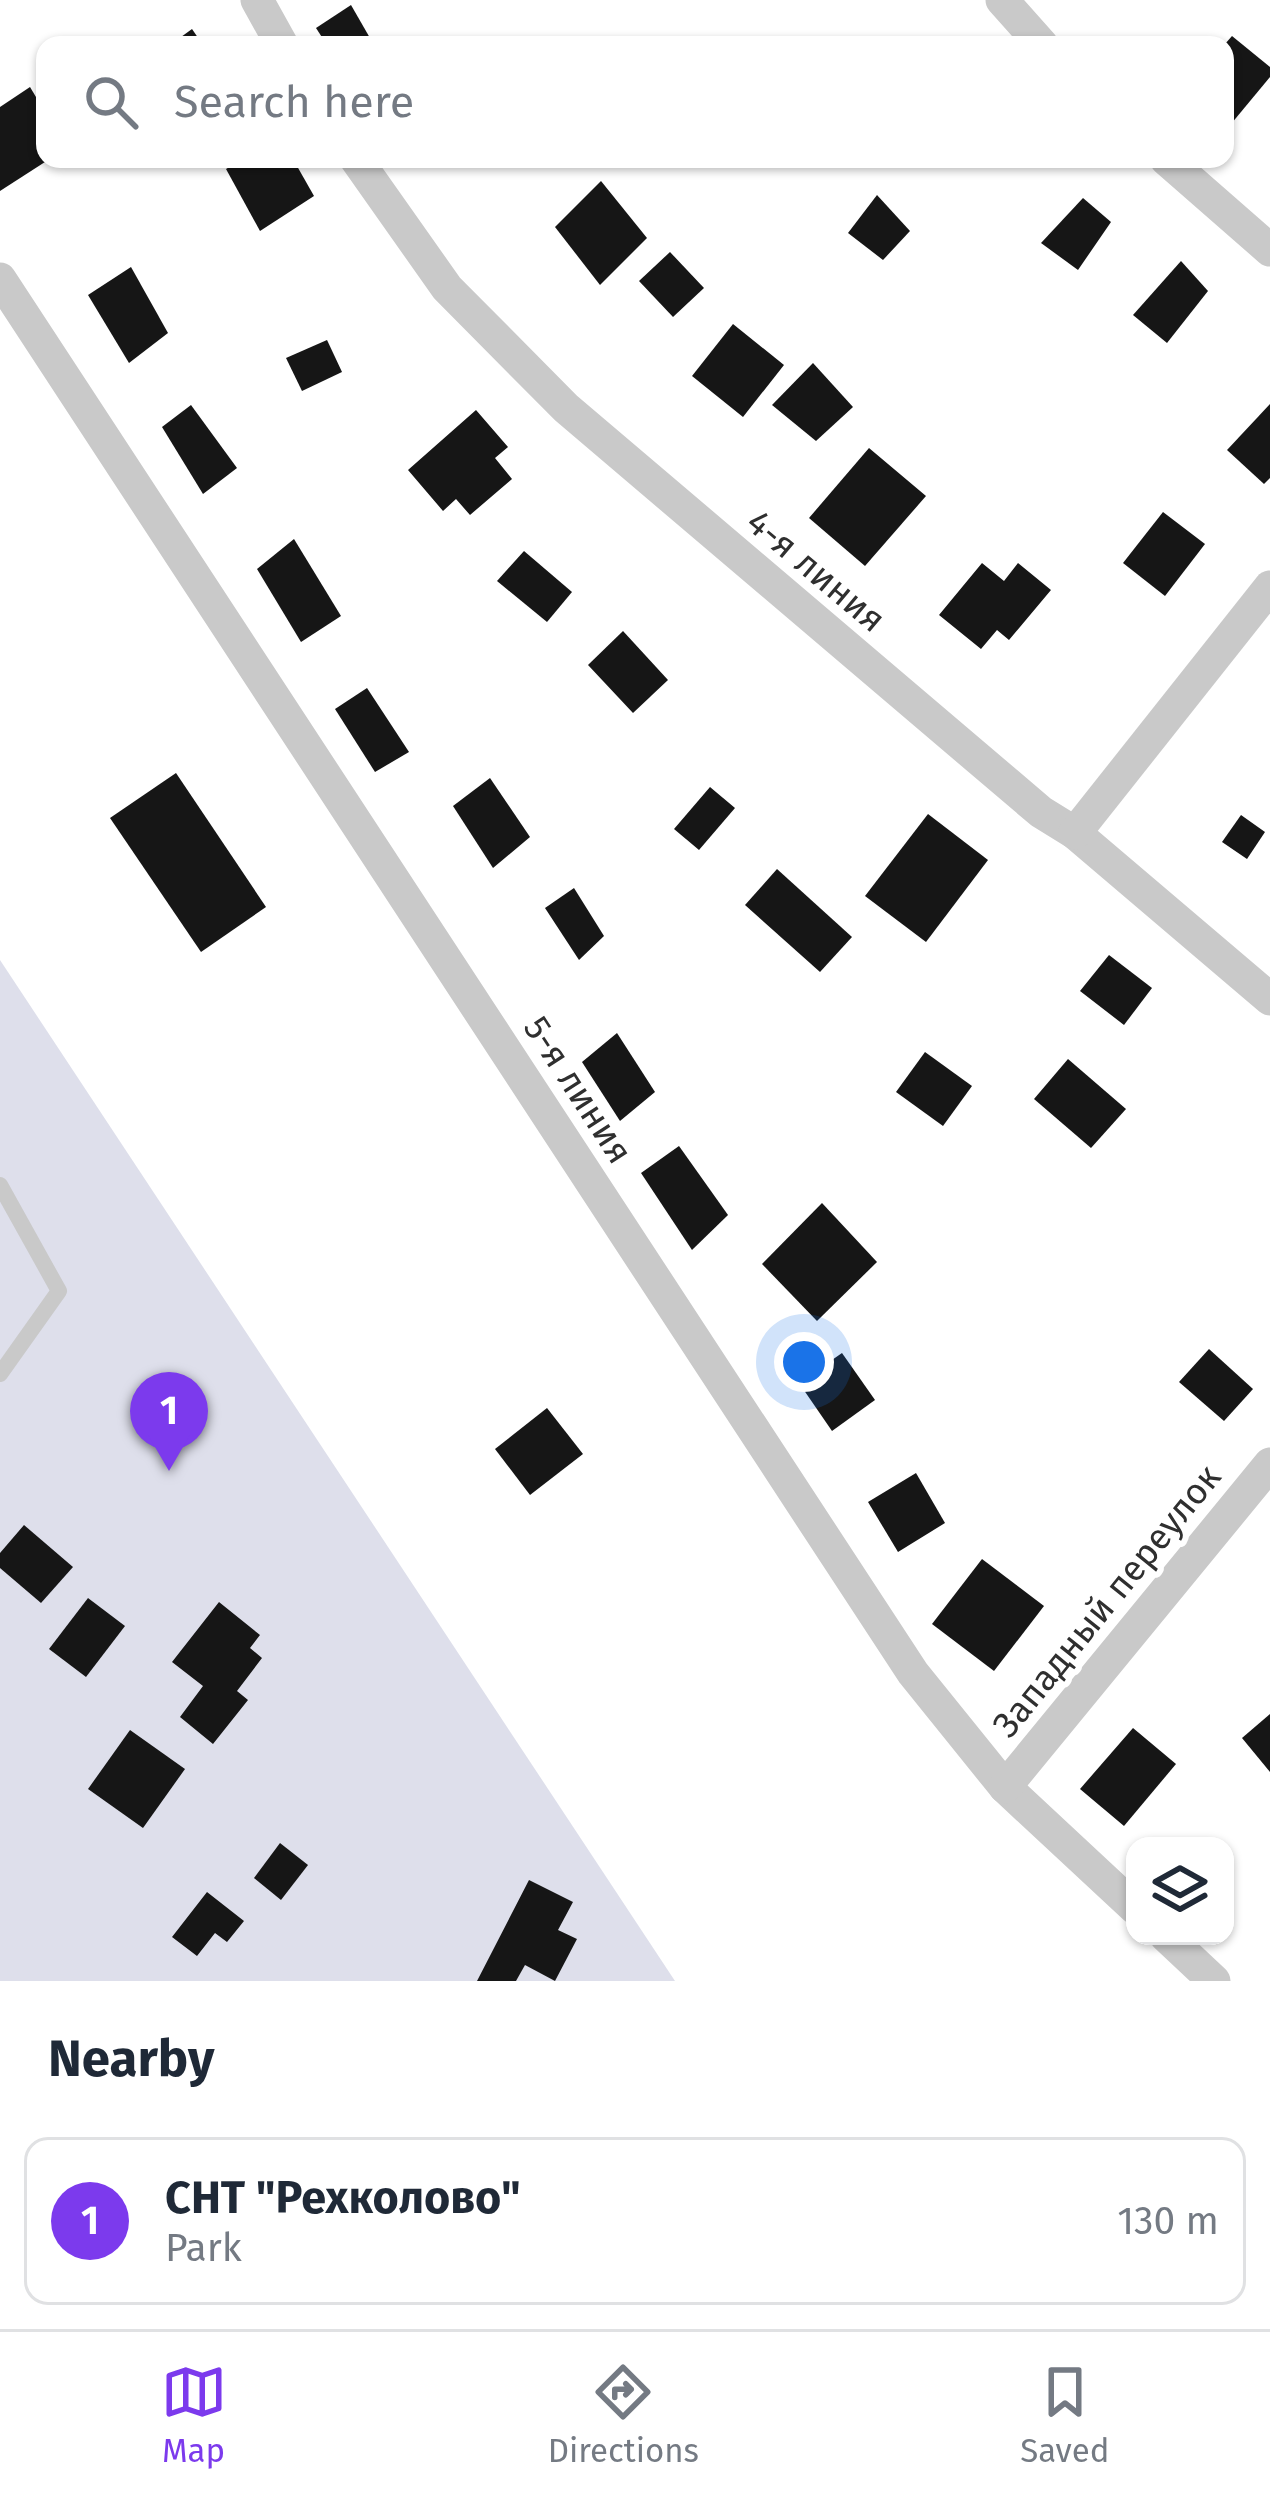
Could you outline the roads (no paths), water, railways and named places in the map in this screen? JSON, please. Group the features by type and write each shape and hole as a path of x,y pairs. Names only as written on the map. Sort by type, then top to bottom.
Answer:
{"street":[{"path":"257,0 277,36"},
{"path":"1002,0 1034,36"},
{"name":"4-я линия","path":"362,168 447,288 566,408 1041,812 1075,833 1270,999"},
{"path":"1176,168 1270,250"},
{"name":"5-я линия","path":"0,279 899,1653 961,1737 1005,1786 1126,1899"},
{"path":"1075,833 1270,586"},
{"name":"Западный переулок","path":"1005,1786 1270,1464"},
{"path":"1176,1945 1214,1981"}],"lane":[{"path":"0,1185 59,1292 0,1374"}],"place":[{"name":"СНТ \"Рехколово\"","path":"169,1471"}]}
